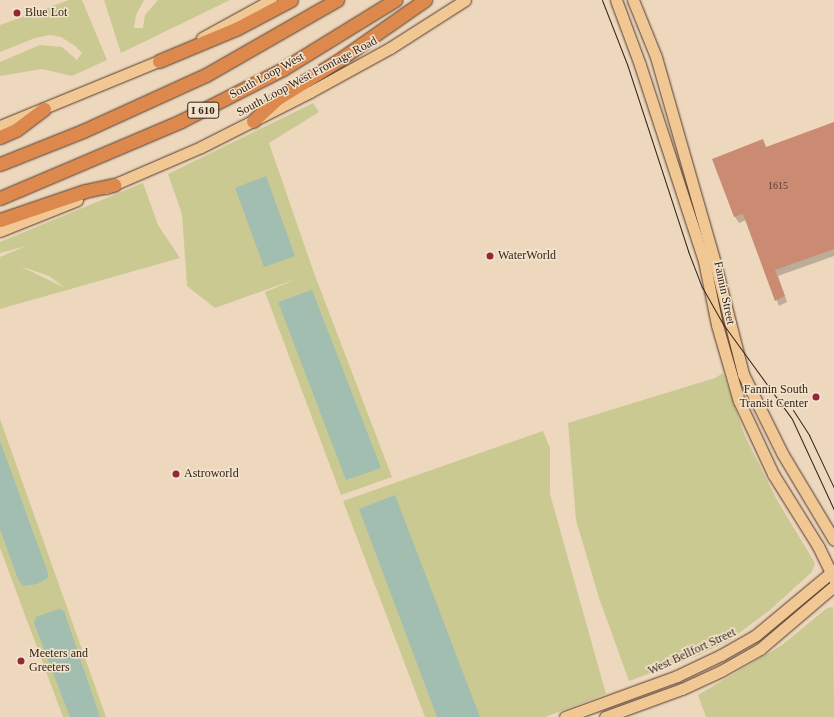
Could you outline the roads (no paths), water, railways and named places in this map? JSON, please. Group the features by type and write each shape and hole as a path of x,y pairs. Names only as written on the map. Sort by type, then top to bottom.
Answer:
{"highway":[{"path":"159,61 236,29 291,0"},
{"name":"I 610","path":"0,164 83,131 206,75 337,0"},
{"name":"South Loop West","path":"0,198 57,176 187,118 283,69 395,0"},
{"path":"253,121 278,98 338,60 425,0"},
{"path":"0,136 16,130 44,110"},
{"path":"0,220 86,191 114,185"}],"main road":[{"path":"0,126 44,110 159,61 271,0"},
{"name":"South Loop West Frontage Road","path":"0,231 114,185 253,121 390,48 465,0"},
{"name":"Fannin Street","path":"616,0 640,65 705,265 717,325 742,406 773,474 818,546 833,574"},
{"name":"Fannin Street","path":"633,0 656,57 715,263 744,374 786,460 834,540"},
{"name":"West Bellfort Street","path":"565,717 677,676 721,655 756,635 833,574"},
{"path":"605,717 682,689 721,671 760,649 834,586"}],"tram line":[{"path":"602,0 627,64 688,251 702,287 723,324 792,419 834,510"},
{"path":"793,410 809,435 834,488"}],"place":[{"name":"Blue Lot","path":"17,13"},
{"name":"WaterWorld","path":"490,256"},
{"name":"Fannin South Transit Center","path":"816,397"},
{"name":"Astroworld","path":"176,474"},
{"name":"Meeters and Greeters","path":"21,661"}]}
